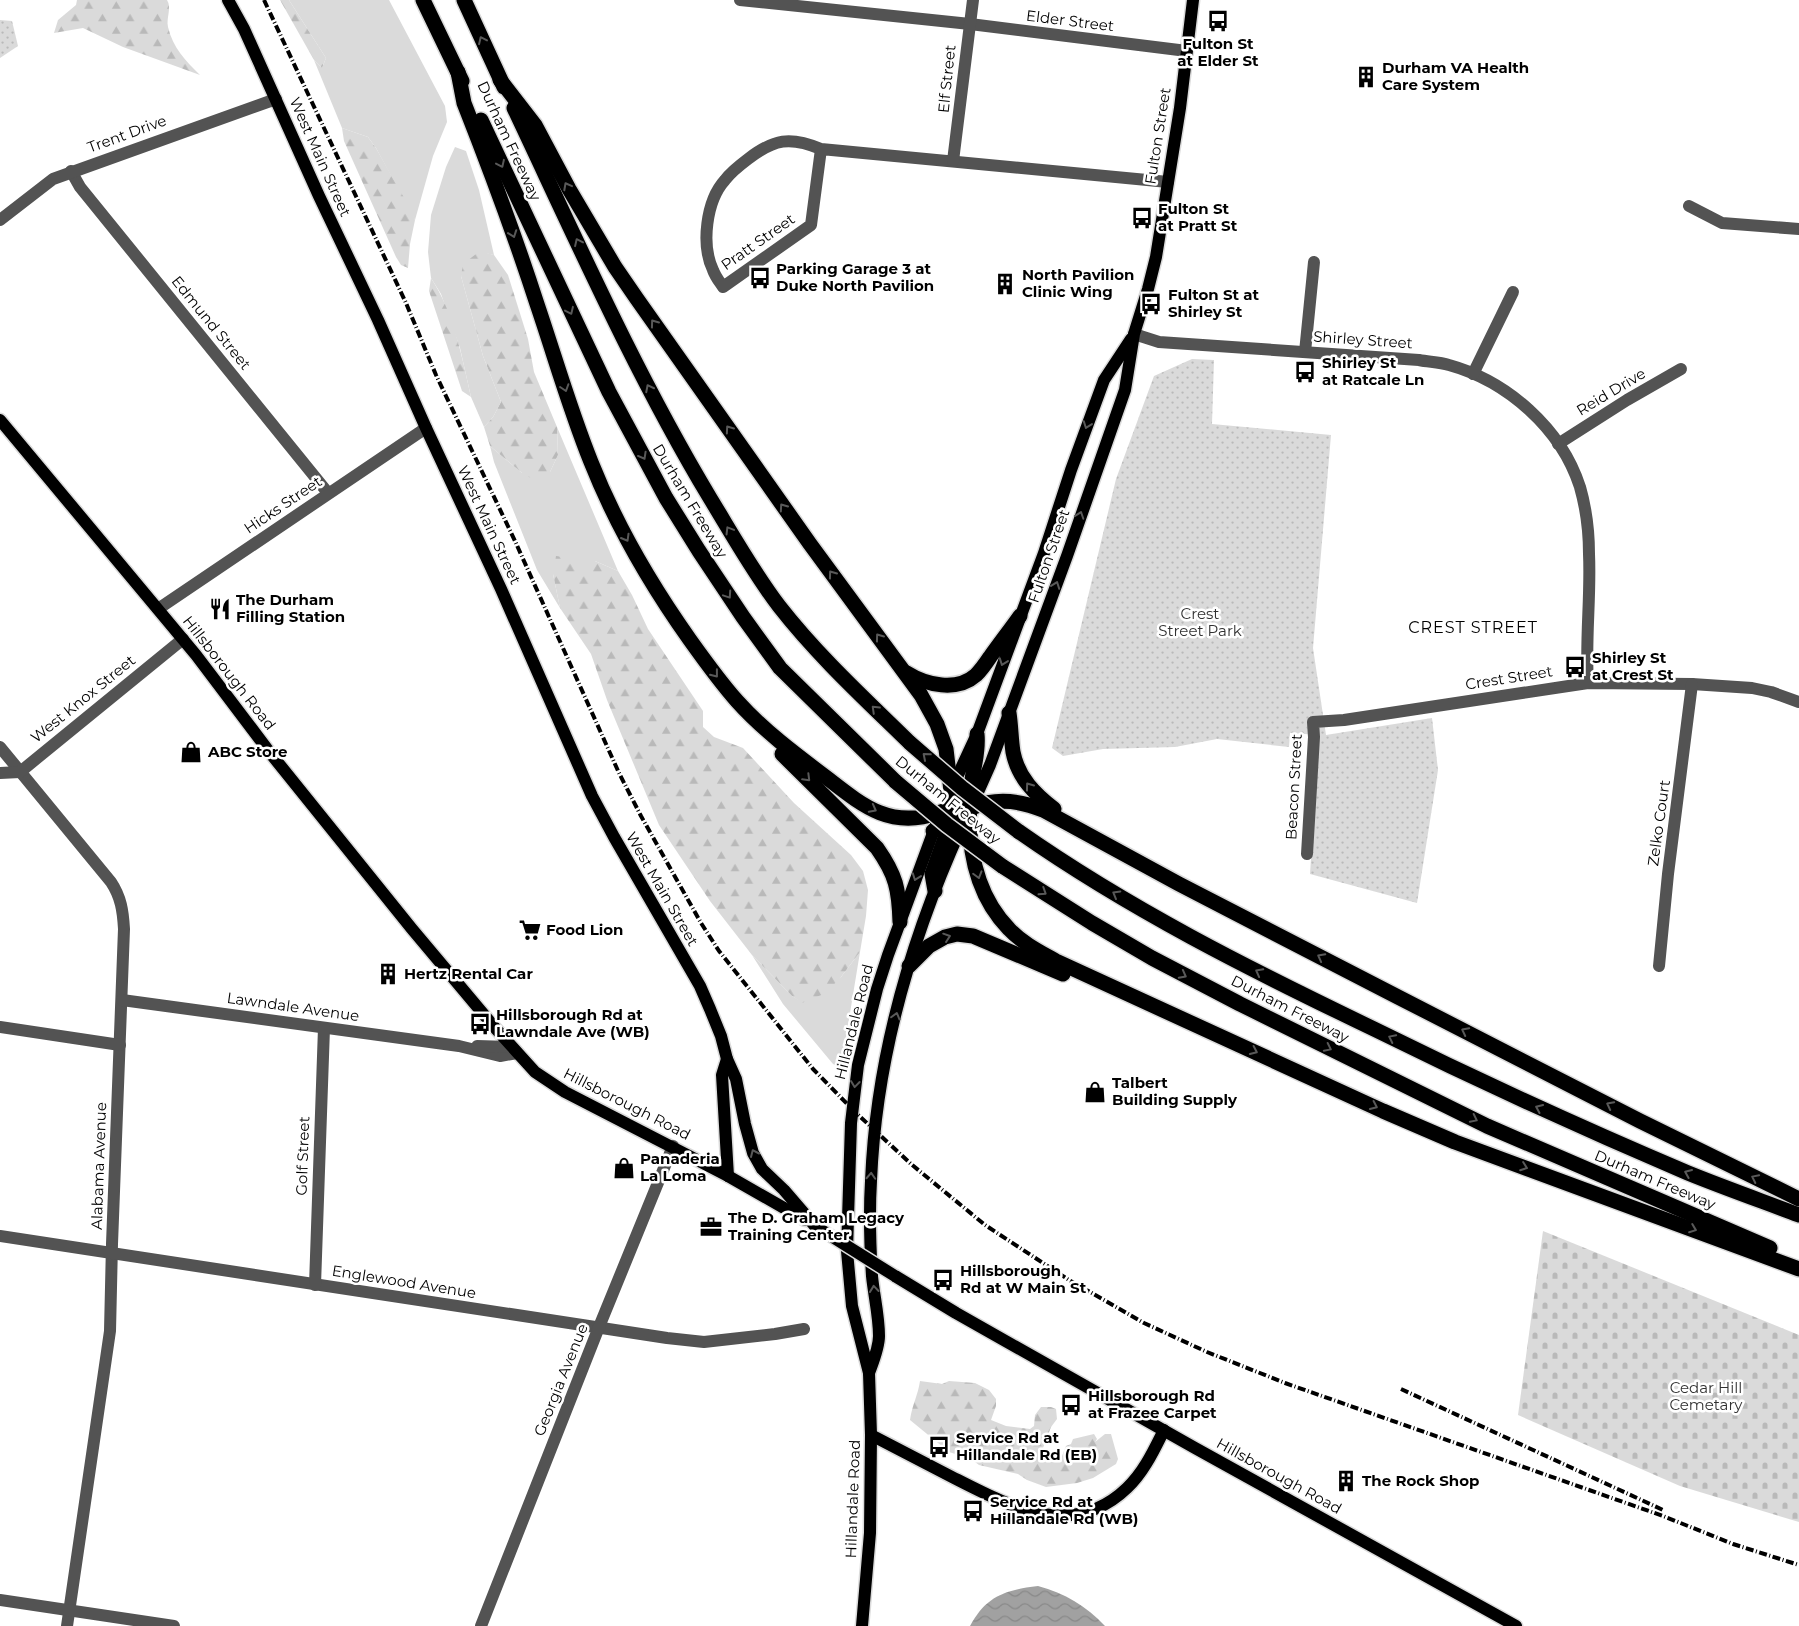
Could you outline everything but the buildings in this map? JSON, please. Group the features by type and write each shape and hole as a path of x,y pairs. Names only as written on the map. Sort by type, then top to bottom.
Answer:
{"highway":[{"name":"Durham Freeway","path":"423,0 609,392 670,506 743,617 780,668 896,782 947,825 1002,866 1100,928 1152,958 1249,1009 1487,1126 1799,1261"},
{"name":"Durham Freeway","path":"464,0 500,80 612,314 694,472 741,551 761,581 796,626 834,669 910,743 962,788 1018,831 1074,869 1154,916 1310,998 1543,1109 1690,1174 1799,1216"},
{"path":"458,72 464,103 526,273 590,461 605,497 618,524 677,622 706,663 737,701 764,728 857,801 886,816 915,819 947,813 975,796 993,802 1021,802 1043,810 1179,884 1406,1001 1799,1199"},
{"path":"500,80 535,125 569,190 637,299 805,537 922,696 938,724 946,749 951,791 941,853 932,874 935,892"},
{"path":"903,671 919,681 935,684 952,685 966,681 980,670 1020,616"},
{"path":"1009,713 1013,752 1018,768 1027,785 1038,797 1058,812 1062,820"},
{"path":"764,728 781,753 877,848 887,862 896,884 900,922"},
{"path":"976,734 978,748 974,766 975,796 969,822 974,860 983,893 994,912 1009,930 1027,944 1056,961 1383,1111 1455,1142 1799,1269"},
{"path":"933,831 947,813"},
{"path":"909,966 929,946 945,937 957,934 973,936 1078,980 1118,988"}],"main road":[{"name":"West Main Street","path":"228,0 276,99 501,588 592,796 700,986 721,1036 727,1059 736,1079 753,1153 762,1169 784,1190 815,1226"},
{"name":"Fulton Street","path":"975,796 1009,713 1125,390 1134,334 1151,281 1168,182 1193,0"},
{"name":"Fulton Street","path":"951,791 970,752 1044,553 1071,470 1104,380 1134,334"},
{"name":"Hillsborough Road","path":"0,420 158,609 321,817 514,1050 535,1072 555,1086 728,1176 815,1226 956,1313 1516,1626"},
{"name":"Hillandale Road","path":"869,1373 879,1338 872,1277 869,1225 875,1124 884,1059 909,966 945,865 975,796"},
{"name":"Hillandale Road","path":"862,1626 870,1533 871,1435 869,1373 852,1306 846,1251 851,1123 858,1065 877,989 933,831"},
{"name":"West Main Street","path":"727,1059 722,1075 728,1176"},
{"path":"871,1435 1011,1506 1046,1515 1063,1516 1101,1507 1122,1493 1130,1486 1145,1466 1164,1430"}],"street":[{"name":"Elder Street","path":"740,0 970,24 1187,51"},
{"name":"Elf Street","path":"953,162 973,0"},
{"name":"Trent Drive","path":"0,220 50,181 276,99"},
{"name":"Pratt Street","path":"821,149 811,224 723,287 712,270 707,247 707,223 712,202 724,180 741,164 764,147 776,142 788,140 821,149 1168,182"},
{"name":"Edmund Street","path":"71,172 80,187 328,494"},
{"path":"1689,206 1722,224 1799,229"},
{"path":"1305,352 1314,262"},
{"path":"1473,374 1513,292"},
{"name":"Shirley Street","path":"1134,334 1158,342 1419,360 1448,365 1491,382 1521,403 1545,427 1558,444 1580,486 1590,555 1586,647 1588,683"},
{"name":"Reid Drive","path":"1558,444 1681,369"},
{"name":"Hicks Street","path":"158,609 426,428"},
{"name":"West Knox Street","path":"20,772 183,640"},
{"name":"Crest Street","path":"1313,722 1353,719 1588,683 1692,684 1752,688 1771,692 1799,702"},
{"name":"Zelko Court","path":"1659,966 1668,874 1692,684"},
{"name":"Beacon Street","path":"1306,854 1314,737 1313,722"},
{"name":"Alabama Avenue","path":"0,747 117,891 123,910 122,1000 110,1331 67,1626"},
{"path":"0,773 20,772"},
{"name":"Lawndale Avenue","path":"122,1000 459,1046 514,1050"},
{"path":"0,1027 120,1045"},
{"name":"Golf Street","path":"315,1285 324,1028"},
{"name":"Georgia Avenue","path":"481,1626 673,1146"},
{"name":"Englewood Avenue","path":"0,1236 667,1338 704,1342 776,1334 804,1328"},
{"path":"0,1600 174,1626"}],"green space":[{"path":"77,0 167,0 169,6 168,27 173,41 185,59 200,75 123,47 83,28 54,33 58,20 76,5"},
{"path":"280,0 289,0 326,58 322,68 314,60"},
{"path":"289,0 389,0 445,106 447,122 433,156 415,220 376,148 368,137 342,128 314,60 322,68 326,58"},
{"path":"0,20 12,21 18,46 0,58"},
{"path":"342,128 368,137 412,212 415,220 408,268 401,265 396,257 344,141"},
{"path":"455,147 466,151 479,190 494,255 480,252 461,276 483,356 501,402 493,417 484,427 471,397 460,348 441,294 431,278 428,252 431,215 446,167"},
{"path":"480,251 494,255 508,275 528,339 534,372 557,427 558,455 550,472 548,488 522,473 490,446 484,427 493,417 501,402 483,356 461,276 463,264"},
{"path":"431,278 446,306 451,320 471,397 462,391 429,291"},
{"name":"Crest Street Park","path":"1192,359 1214,360 1212,424 1331,435 1313,648 1326,735 1432,718 1438,770 1417,903 1310,874 1319,735 1290,733 1289,747 1217,739 1175,747 1103,749 1063,756 1052,748 1116,479 1154,376"},
{"path":"557,427 618,571 595,561 553,574 560,608 537,570 494,462 490,446 522,473 550,472 558,455"},
{"path":"556,556 595,561 618,571 648,629 703,711 703,727 714,737 743,748 794,803 851,855 863,871 868,890 860,952 826,993 802,1003 792,996 752,955 710,901 659,825 607,700 591,654 560,608 553,574"},
{"path":"860,952 841,1068 833,1064 783,1004 752,955 792,996 802,1002 841,977"},
{"name":"Cedar Hill Cemetary","path":"1543,1231 1799,1335 1799,1522 1680,1486 1518,1415"},
{"path":"920,1381 942,1384 949,1381 975,1383 989,1390 996,1399 996,1406 991,1420 1006,1426 1030,1429 1034,1426 1035,1415 1041,1407 1056,1409 1057,1419 1051,1427 1043,1448 1051,1454 1062,1456 1066,1446 1071,1444 1073,1439 1094,1434 1097,1439 1095,1442 1105,1434 1111,1434 1118,1459 1116,1464 1093,1478 1077,1483 1046,1487 1027,1480 1018,1474 979,1465 971,1459 949,1452 910,1420"}],"water":[{"path":"1038,1586 1057,1592 1074,1601 1105,1626 970,1626 983,1608 998,1596"}],"railway":[{"path":"264,0 406,303 436,375 515,541 619,773 641,816 701,923 719,951 813,1069 854,1111 911,1164 985,1225 1069,1280 1144,1323 1207,1352 1285,1383 1663,1516 1733,1544 1799,1565"},
{"path":"1401,1389 1663,1510"}],"place":[{"name":"Fulton St at Elder St","path":"1218,21"},
{"name":"Durham VA Health Care System","path":"1366,77"},
{"name":"Fulton St at Pratt St","path":"1142,218"},
{"name":"Parking Garage 3 at Duke North Pavilion","path":"760,278"},
{"name":"North Pavilion Clinic Wing","path":"1005,284"},
{"name":"Fulton St at Shirley St","path":"1151,304"},
{"name":"Shirley St at Ratcale Ln","path":"1305,372"},
{"name":"The Durham Filling Station","path":"220,609"},
{"name":"Shirley St at Crest St","path":"1575,667"},
{"name":"ABC Store","path":"191,752"},
{"name":"Food Lion","path":"530,930"},
{"name":"Hertz Rental Car","path":"388,974"},
{"name":"Hillsborough Rd at Lawndale Ave (WB)","path":"480,1024"},
{"name":"Talbert Building Supply","path":"1095,1092"},
{"name":"Panaderia La Loma","path":"624,1168"},
{"name":"The D. Graham Legacy Training Center","path":"711,1227"},
{"name":"Hillsborough Rd at W Main St","path":"943,1280"},
{"name":"Hillsborough Rd at Frazee Carpet","path":"1071,1405"},
{"name":"Service Rd at Hillandale Rd (EB)","path":"939,1447"},
{"name":"The Rock Shop","path":"1346,1481"},
{"name":"Service Rd at Hillandale Rd (WB)","path":"973,1511"}],"district":[{"name":"CREST STREET","path":"1473,627"}]}
